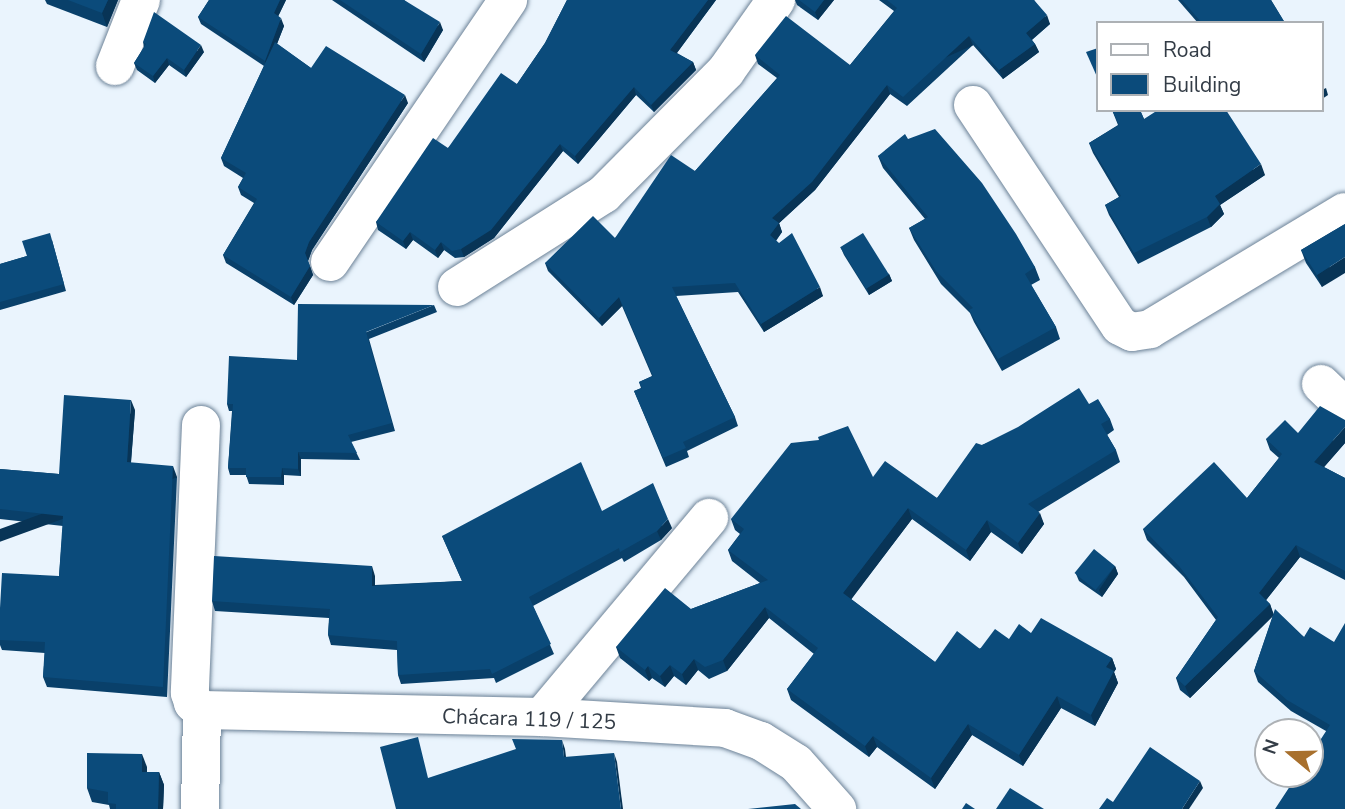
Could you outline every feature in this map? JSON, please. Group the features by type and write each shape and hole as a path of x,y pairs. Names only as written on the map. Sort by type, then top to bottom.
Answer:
{"street":[{"path":"116,66 141,0"},
{"path":"330,262 509,0"},
{"path":"457,286 604,194 726,71 776,0"},
{"path":"973,105 1120,326 1132,332 1150,329 1345,212"},
{"path":"200,809 198,707 201,425"},
{"path":"542,717 709,517"},
{"name":"Chácara 119 / 125","path":"198,707 542,717 725,728 761,741 796,763 837,809"}],"building":[{"path":"68,0 108,0 102,13"},
{"path":"209,0 280,0 274,13 281,18 265,61 198,17"},
{"path":"340,0 404,0 440,22 421,54"},
{"path":"567,0 708,0 670,50 693,62 651,105 634,87 575,156 560,144 491,230 461,249 452,251 441,242 435,250 410,232 403,241 376,222 433,138 448,148 501,73 517,84 545,43"},
{"path":"799,0 824,0 815,12"},
{"path":"887,0 1034,0 1047,15 1026,33 1035,44 999,70 969,36 903,97 887,85 812,182 772,218 779,223 770,235 779,243 792,233 820,287 761,324 735,283 672,287 735,417 683,442 686,448 663,458 634,391 642,388 639,382 653,376 619,297 599,318 545,263 593,216 615,238 671,155 695,171 780,75 755,55 786,16 850,65 897,8"},
{"path":"1182,0 1271,0 1284,21 1200,21"},
{"path":"154,12 201,45 184,70 167,58 153,76 134,63 146,44 143,42"},
{"path":"275,42 311,68 326,46 405,95 309,242 305,253 310,266 291,297 223,255 257,199 238,187 246,173 221,158"},
{"path":"1096,49 1096,74 1086,52"},
{"path":"1113,112 1141,112 1144,119 1155,112 1227,112 1261,164 1215,196 1220,204 1207,217 1134,253 1105,205 1121,196 1089,143 1119,125"},
{"path":"935,129 982,183 1016,234 1035,267 1025,274 1056,327 998,359 969,310 973,308 936,271 909,228 928,217 878,156 905,134 908,139"},
{"path":"1345,224 1345,257 1317,275 1301,250"},
{"path":"50,233 64,284 0,302 0,264 27,256 22,241"},
{"path":"863,233 889,275 866,289 840,247"},
{"path":"298,304 434,305 366,332 392,423 348,435 357,453 298,452 298,469 282,468 281,477 246,477 246,468 228,468 233,404 227,404 229,356 297,360"},
{"path":"1079,388 1089,404 1098,399 1110,419 1101,424 1116,450 1028,504 1040,513 1018,543 987,520 966,550 908,508 843,593 935,662 957,631 980,649 995,629 1009,639 1019,624 1031,633 1041,618 1112,658 1106,667 1114,671 1091,715 1057,696 1019,755 968,724 931,778 873,736 865,746 787,689 818,648 765,607 723,660 705,667 694,659 682,674 670,665 660,676 648,666 645,670 616,647 665,588 691,609 768,580 728,550 744,529 731,519 791,443 819,440 818,437 848,426 873,477 885,461 937,498 976,443 982,445 1018,427"},
{"path":"64,395 131,400 127,462 173,466 163,687 43,677 45,642 0,640 2,573 59,576 63,516 0,509 0,469 59,474"},
{"path":"1320,406 1345,420 1345,427 1314,462 1345,478 1345,571 1296,545 1259,593 1270,604 1185,686 1176,678 1218,617 1179,566 1143,529 1214,462 1247,498 1282,454 1266,439 1285,420 1298,433"},
{"path":"581,462 602,511 653,483 668,519 657,531 620,552 619,548 529,597 551,644 492,674 490,669 398,675 397,641 328,635 330,609 212,601 214,556 372,566 372,586 462,581 442,536"},
{"path":"1094,549 1115,566 1095,590 1074,573"},
{"path":"1275,609 1304,637 1310,627 1334,642 1345,623 1345,809 1275,809 1289,788 1324,788 1324,734 1330,725 1324,722 1324,718 1318,718 1287,700 1254,671"},
{"path":"418,737 428,778 516,749 512,739 562,740 564,757 614,753 621,809 396,809 380,747"},
{"path":"1150,747 1200,781 1182,809 1099,809 1107,798 1113,802"},
{"path":"87,753 142,754 142,772 159,772 158,809 116,809 116,804 108,803 108,792 87,788"},
{"path":"1010,788 1044,809 996,809"},
{"path":"966,803 975,809 962,809"},
{"path":"795,804 801,809 748,809"}]}
